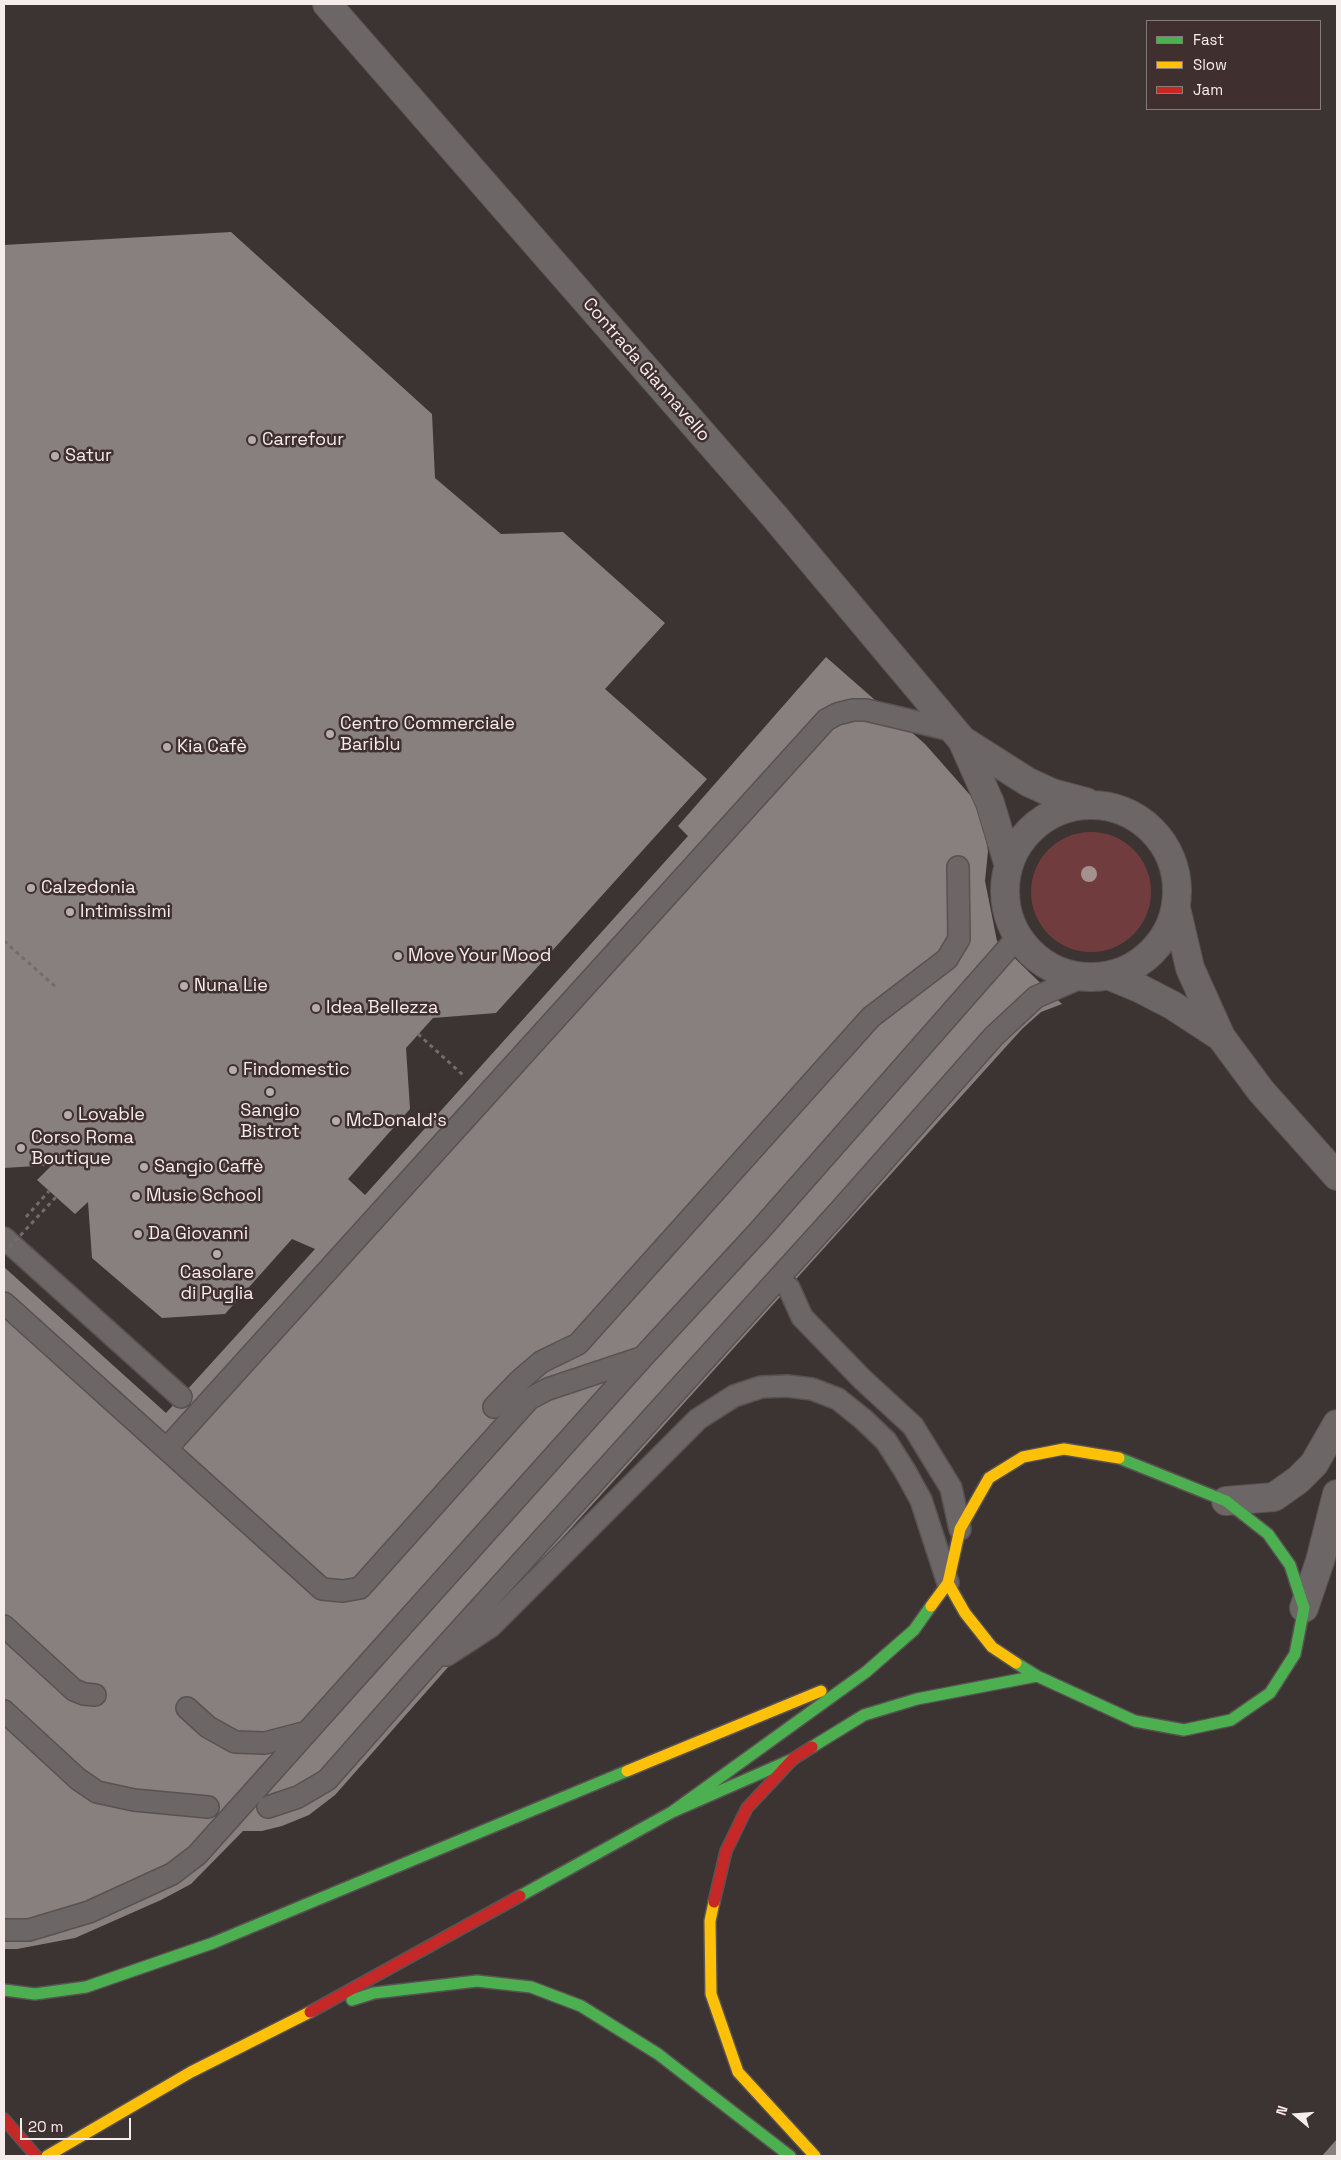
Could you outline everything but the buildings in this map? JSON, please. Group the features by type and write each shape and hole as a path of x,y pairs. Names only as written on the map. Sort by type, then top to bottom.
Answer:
{"main road":[{"path":"672,1812 866,1672 914,1630 948,1583 960,1529 989,1478 1023,1457 1064,1449 1117,1457 1226,1501 1268,1534 1290,1564 1304,1608 1295,1654 1270,1693 1231,1720 1184,1730 1135,1721 1037,1676 992,1647 965,1613 948,1583"},
{"path":"4,1990 35,1994 86,1987 213,1943 866,1672"},
{"path":"47,2156 191,2072 312,2011 672,1812 793,1759 864,1715 917,1699 1037,1676"},
{"path":"793,1759 747,1808 726,1851 710,1921 711,1994 738,2072 815,2156"},
{"path":"312,2011 374,1993 411,1988 477,1982 532,1987 581,2006 658,2054 790,2156"},
{"path":"4,2119 36,2156"}],"street":[{"name":"Contrada Giannavello","path":"327,4 775,517 958,735"},
{"path":"958,735 1028,782 1052,793 1121,810 1143,822 1160,839 1172,860 1177,884 1176,908 1190,968 1221,1037 1261,1091 1337,1176"},
{"path":"958,735 990,804 1008,863 1004,902 1017,938 1044,965 1080,978 1110,976 1140,963 1163,939 1176,908"},
{"path":"1008,863 1028,830 1060,810 1098,804"},
{"path":"1110,976 1172,1005 1221,1037"},
{"path":"1226,1501 1274,1497 1298,1480 1314,1464 1337,1424"},
{"path":"1304,1608 1320,1561 1337,1494"}],"lane":[{"path":"167,1448 826,720 837,714 853,710 866,710 958,735"},
{"path":"494,1408 542,1362 578,1344 871,1017 947,959 959,939 958,867"},
{"path":"4,1930 29,1930 88,1912 184,1866 197,1855 642,1358 760,1230 1017,938"},
{"path":"268,1807 298,1797 327,1780 424,1670 842,1208 994,1036 1036,997 1080,978"},
{"path":"4,1238 181,1397"},
{"path":"789,1288 802,1317 862,1379 913,1426 951,1488 960,1529"},
{"path":"4,1303 322,1589 343,1591 360,1588 528,1400 548,1389 642,1358"},
{"path":"424,1670 490,1627 698,1419 734,1396 761,1387 787,1386 812,1389 838,1399 886,1441 905,1470 921,1500 948,1583"},
{"path":"4,1626 74,1690 84,1694 95,1695"},
{"path":"188,1708 208,1727 235,1742 265,1743 307,1732"},
{"path":"4,1711 78,1779 97,1792 134,1800 208,1807"}],"path":[{"path":"4,941 57,988"},
{"path":"418,1034 486,1095"},
{"path":"4,1253 56,1197"}],"shaded area":[{"path":"1091,832 1114,836 1134,849 1147,869 1151,892 1147,915 1134,935 1114,948 1091,952 1068,948 1048,935 1035,915 1031,892 1035,869 1048,849 1068,836"}],"traffic: fast":[{"path":"1016,1663 1037,1676 1135,1721 1184,1730 1231,1720 1270,1693 1295,1654 1304,1608 1290,1565 1268,1534 1226,1501 1119,1458"},
{"path":"672,1812 866,1672 914,1630 931,1606"},
{"path":"812,1747 864,1715 917,1699 1037,1676"},
{"path":"520,1896 672,1812 793,1759"},
{"path":"4,1990 35,1994 86,1987 213,1943 627,1771"},
{"path":"352,2000 374,1993 477,1981 531,1987 581,2006 658,2054 790,2156"}],"traffic: slow":[{"path":"931,1606 948,1583 960,1529 989,1478 1023,1457 1064,1449 1119,1458"},
{"path":"948,1583 965,1613 992,1647 1016,1663"},
{"path":"627,1771 821,1691"},
{"path":"714,1902 710,1921 711,1994 738,2072 815,2156"},
{"path":"47,2156 191,2072 310,2012"}],"traffic: jam":[{"path":"714,1902 726,1851 747,1808 793,1759 812,1747"},
{"path":"310,2012 520,1896"},
{"path":"4,2119 36,2156"}],"place":[{"name":"Carrefour","path":"252,440"},
{"name":"Satur","path":"55,456"},
{"name":"Centro Commerciale Bariblu","path":"330,734"},
{"name":"Kia Cafè","path":"167,747"},
{"name":"Calzedonia","path":"31,888"},
{"name":"Intimissimi","path":"70,912"},
{"name":"Move Your Mood","path":"398,956"},
{"name":"Nuna Lie","path":"184,986"},
{"name":"Idea Bellezza","path":"316,1008"},
{"name":"Findomestic","path":"233,1070"},
{"name":"Sangio Bistrot","path":"270,1092"},
{"name":"Lovable","path":"68,1115"},
{"name":"McDonald's","path":"336,1121"},
{"name":"Corso Roma Boutique","path":"21,1148"},
{"name":"Sangio Caffè","path":"144,1167"},
{"name":"Music School","path":"136,1196"},
{"name":"Da Giovanni","path":"138,1234"},
{"name":"Casolare di Puglia","path":"217,1254"}]}
